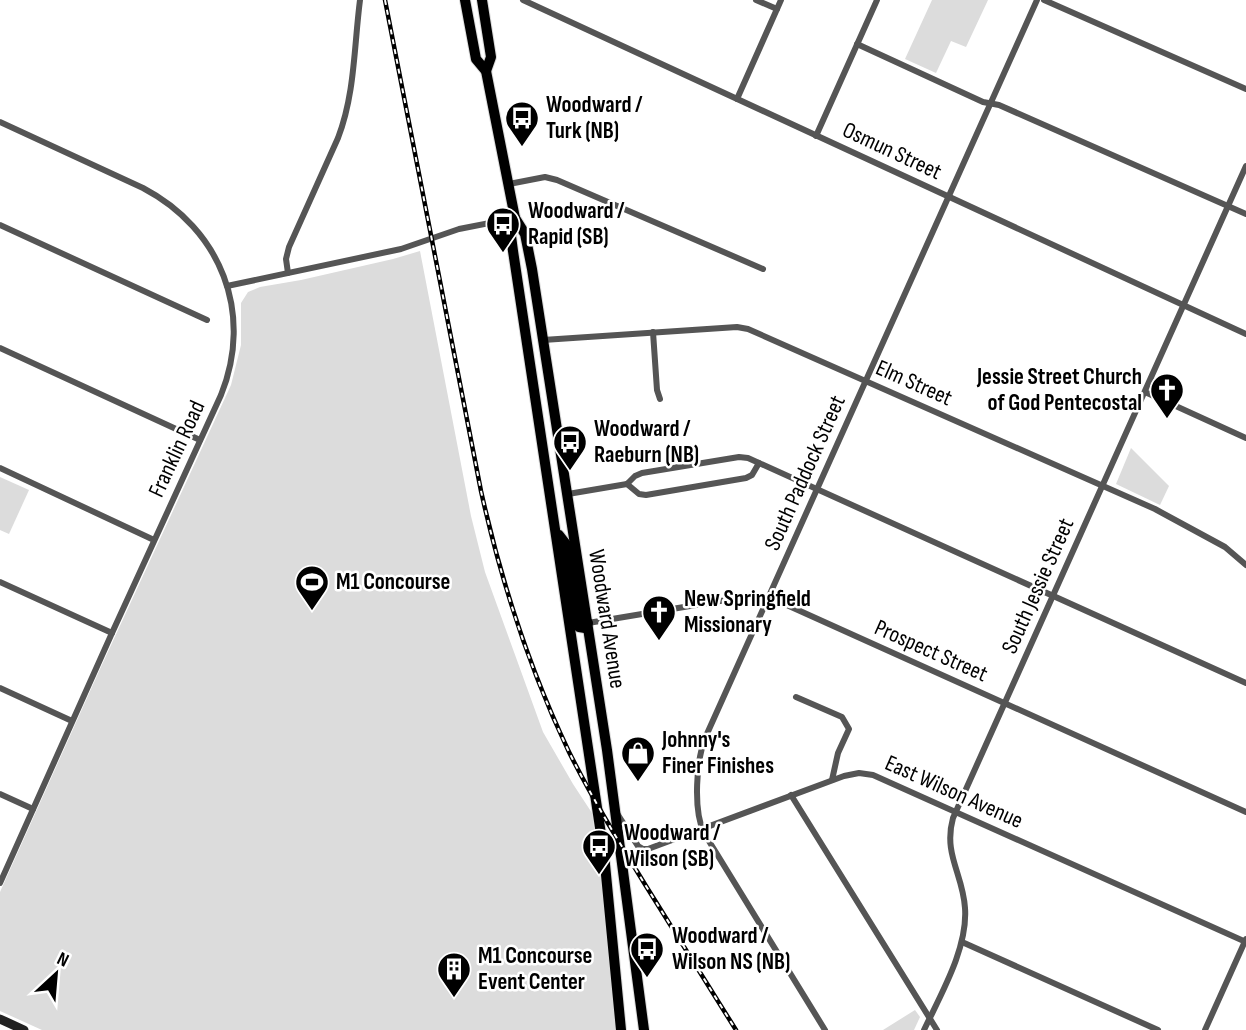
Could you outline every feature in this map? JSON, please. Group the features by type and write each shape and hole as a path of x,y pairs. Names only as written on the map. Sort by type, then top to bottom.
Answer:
{"main road":[{"name":"Woodward Avenue","path":"465,0 476,59 486,71 515,218 525,234 588,623 644,1030"},
{"name":"Woodward Avenue","path":"482,0 491,57 486,71"},
{"name":"Woodward Avenue","path":"515,218 511,236 604,854 621,1030"},
{"path":"542,437 546,433 552,436 560,488 568,494"},
{"path":"556,532 566,544 579,627 585,628 588,623"}],"street":[{"path":"288,273 286,259 289,247 344,120 351,85 360,0"},
{"name":"Osmun Street","path":"523,0 1246,334"},
{"path":"542,9 546,0"},
{"path":"756,0 777,9"},
{"path":"737,99 781,0"},
{"path":"816,135 877,0"},
{"name":"South Paddock Street","path":"825,1030 702,829 698,806 701,751 1037,0"},
{"path":"1044,0 1246,89"},
{"path":"858,44 983,102 999,105 1246,214"},
{"name":"Franklin Road","path":"0,122 143,188 185,217 202,236 215,257 227,286 234,323 231,360 221,395 0,883"},
{"name":"South Jessie Street","path":"924,1030 962,942 965,900 950,846 951,827 956,811 1246,166"},
{"path":"509,184 545,177 557,180 763,269"},
{"path":"227,286 401,249 459,229 515,218"},
{"path":"1,221 207,320"},
{"name":"Elm Street","path":"543,340 737,327 748,329 1155,509 1210,538 1246,565"},
{"path":"653,332 660,400"},
{"path":"0,348 200,440"},
{"path":"1144,392 1246,438"},
{"path":"568,494 627,484 642,473 745,457 1246,683"},
{"path":"627,484 636,493 646,495 746,478 752,475 759,463"},
{"path":"0,468 155,540"},
{"path":"0,582 111,633"},
{"name":"Prospect Street","path":"588,623 756,595 769,597 1246,812"},
{"path":"0,688 72,721"},
{"path":"796,696 842,717 849,729 838,753 832,780"},
{"name":"East Wilson Avenue","path":"616,812 639,846 648,849 832,780 854,773 873,775 1246,941"},
{"path":"0,794 33,809"},
{"path":"791,795 937,1030"},
{"path":"1205,1030 1246,941"},
{"path":"962,942 1158,1030"},
{"path":"0,1019 24,1030"}],"shaded area":[{"path":"932,0 988,0 966,47 951,41 936,73 905,59"},
{"name":"M1 Concourse","path":"420,251 471,516 485,572 543,732 592,813 621,1030 42,1030 0,1011 0,892 231,385 241,345 241,303 248,292 260,287 301,280"},
{"path":"1131,448 1169,486 1160,505 1116,484"},
{"path":"0,477 29,490 9,534 0,530"},
{"path":"915,1010 920,1017 914,1030 883,1030"}],"railway":[{"path":"385,0 481,491 518,624 541,688 587,786 736,1030"}],"place":[{"name":"Woodward / Turk (NB)","path":"522,148"},
{"name":"Woodward / Rapid (SB)","path":"503,254"},
{"name":"Jessie Street Church of God Pentecostal","path":"1167,420"},
{"name":"Woodward / Raeburn (NB)","path":"570,472"},
{"name":"M1 Concourse","path":"312,612"},
{"name":"New Springfield Missionary","path":"659,642"},
{"name":"Johnny's Finer Finishes","path":"638,783"},
{"name":"Woodward / Wilson (SB)","path":"599,876"},
{"name":"Woodward / Wilson NS (NB)","path":"647,979"},
{"name":"M1 Concourse Event Center","path":"454,999"}]}
